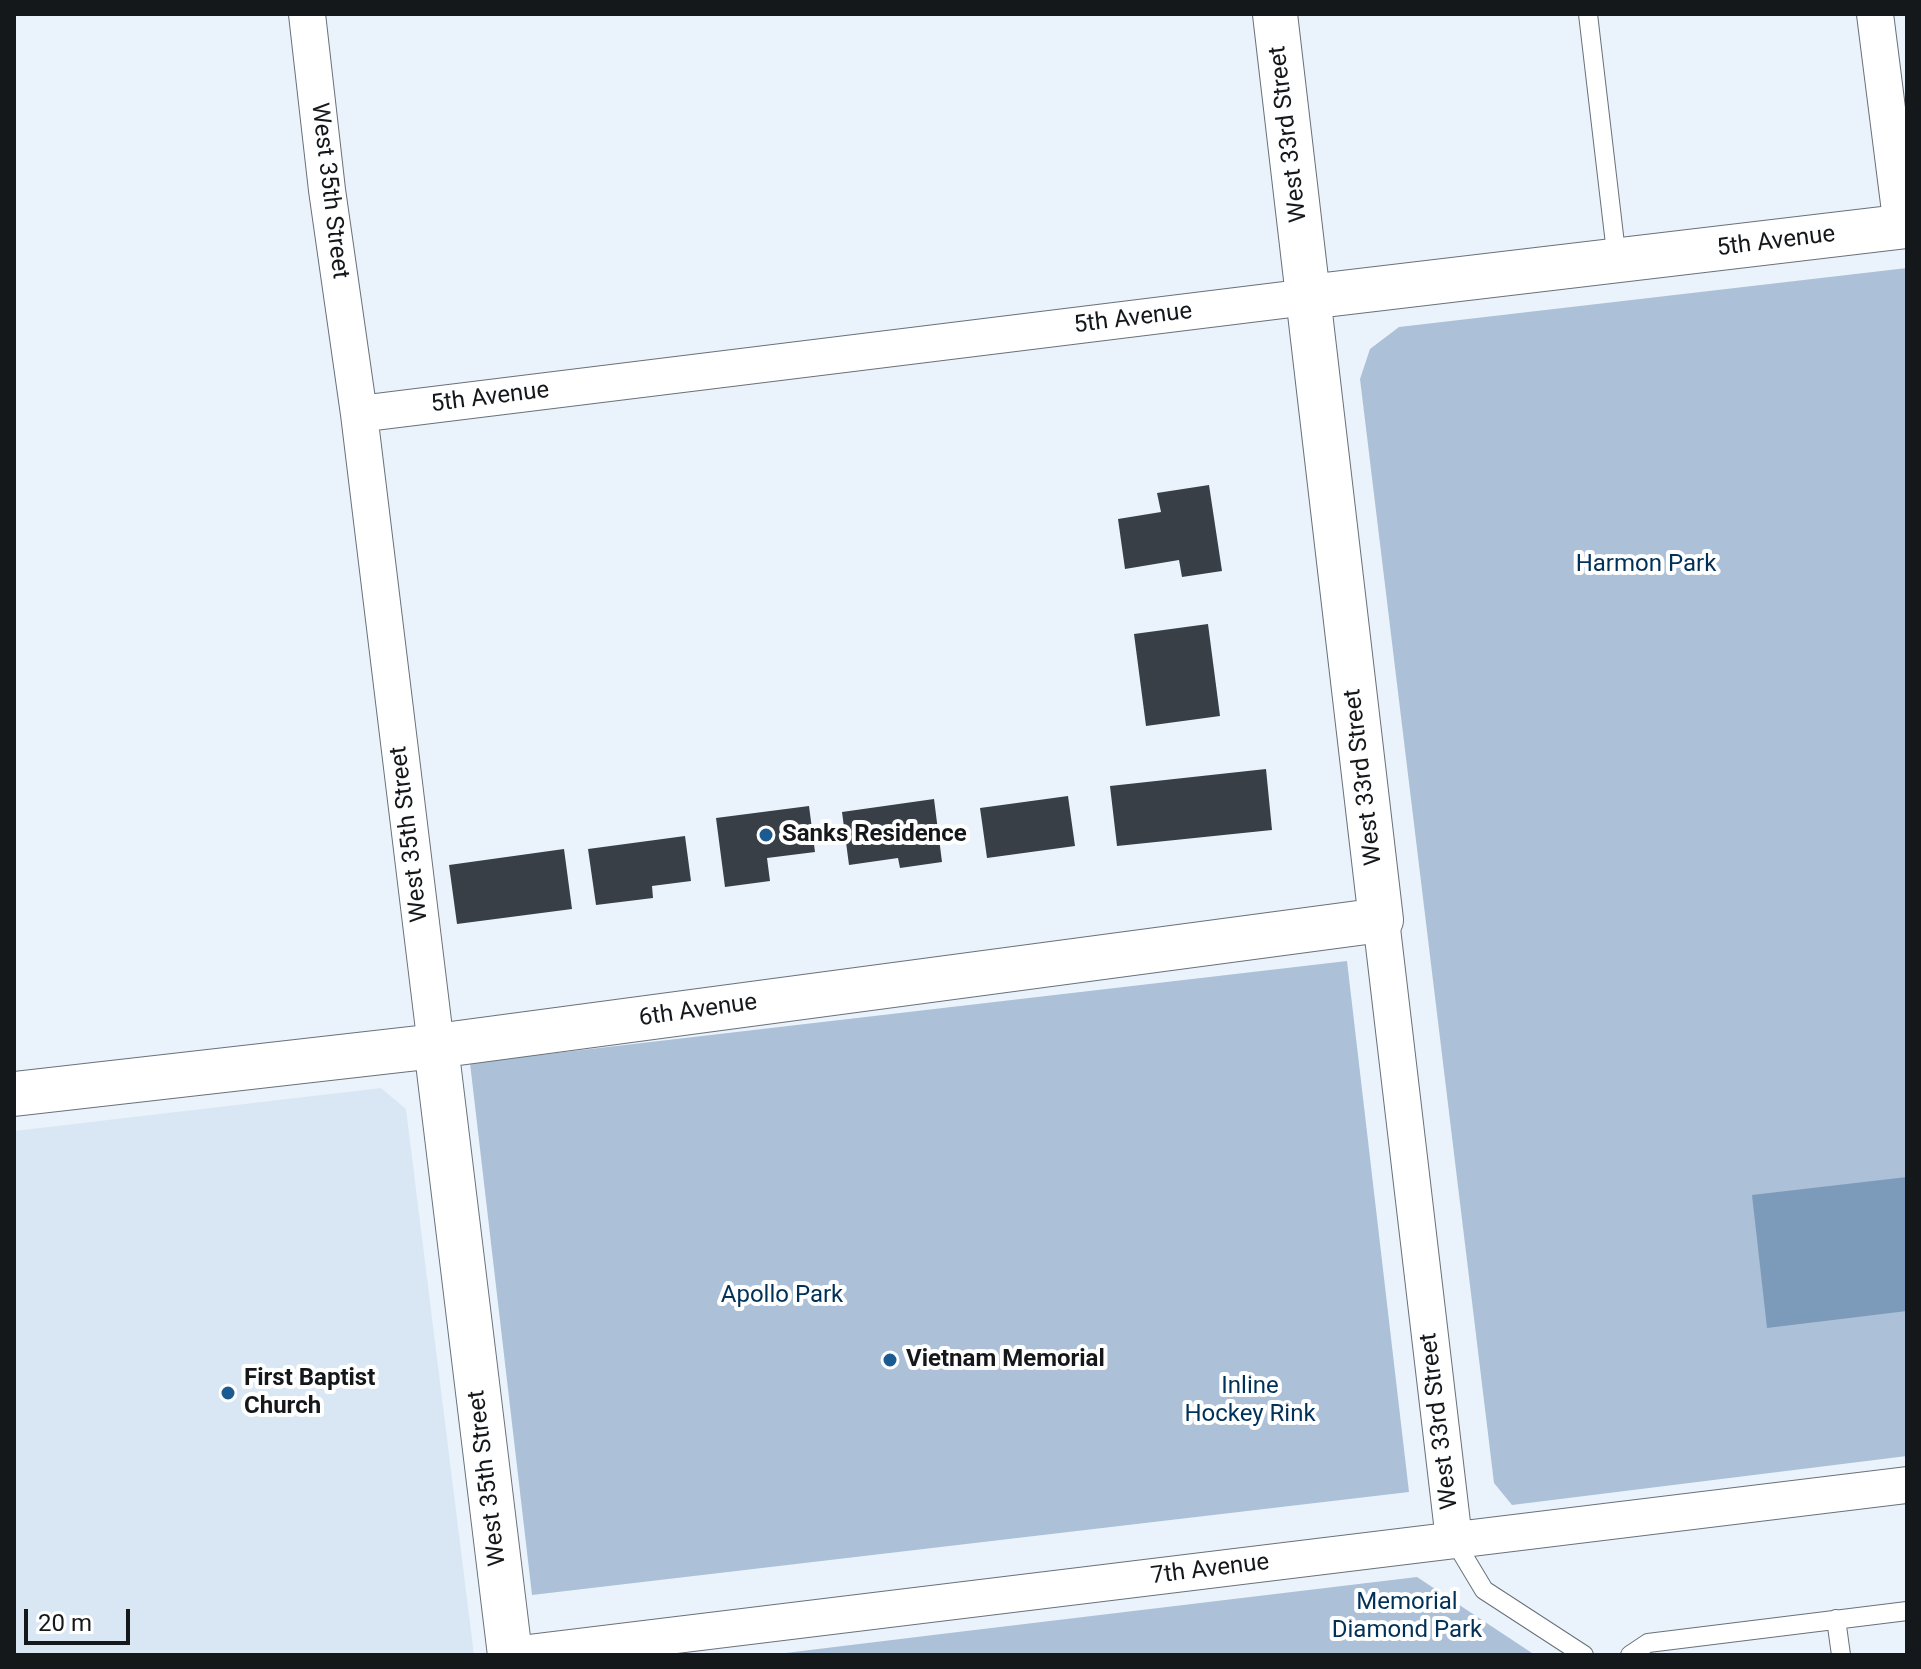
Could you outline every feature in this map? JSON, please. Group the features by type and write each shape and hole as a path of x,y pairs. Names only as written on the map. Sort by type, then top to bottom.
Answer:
{"street":[{"name":"West 35th Street","path":"307,14 511,1655"},
{"name":"West 33rd Street","path":"1275,14 1454,1540"},
{"path":"1875,14 1904,226"},
{"name":"5th Avenue","path":"359,414 1904,226"},
{"name":"6th Avenue","path":"14,1094 436,1046 1381,920"},
{"name":"7th Avenue","path":"511,1655 1907,1485"}],"lane":[{"path":"1588,14 1617,261"},
{"path":"1454,1540 1484,1590 1584,1655"},
{"path":"1630,1655 1648,1643 1907,1611"},
{"path":"1836,1619 1841,1655"}],"shaded area":[{"name":"First Baptist Church","path":"381,1088 406,1109 474,1655 14,1655 14,1131"},
{"path":"1907,1177 1907,1311 1767,1328 1752,1195"}],"green space":[{"name":"Harmon Park","path":"1907,268 1907,1456 1512,1505 1494,1483 1360,379 1370,349 1399,327"},
{"name":"Apollo Park","path":"1347,961 1409,1492 532,1595 470,1063"},
{"name":"Memorial Diamond Park","path":"1417,1577 1535,1655 769,1655 933,1635"}],"building":[{"path":"1209,485 1222,571 1182,577 1179,560 1125,569 1118,519 1161,512 1157,493"},
{"path":"1208,624 1220,716 1146,726 1134,634"},
{"path":"1266,769 1272,830 1117,846 1110,786"},
{"path":"1068,796 1075,846 987,858 980,808"},
{"path":"934,799 942,862 900,868 898,858 849,865 842,812"},
{"name":"Sanks Residence","path":"809,806 815,852 767,858 770,881 725,887 716,818"},
{"path":"685,836 691,881 652,886 653,898 596,905 588,849"},
{"path":"564,849 572,909 457,924 449,865"}],"place":[{"name":"Sanks Residence","path":"766,835"},
{"name":"Vietnam Memorial","path":"890,1360"},
{"name":"First Baptist Church","path":"228,1393"}],"park label":[{"name":"Inline Hockey Rink","path":"1250,1401"}]}
